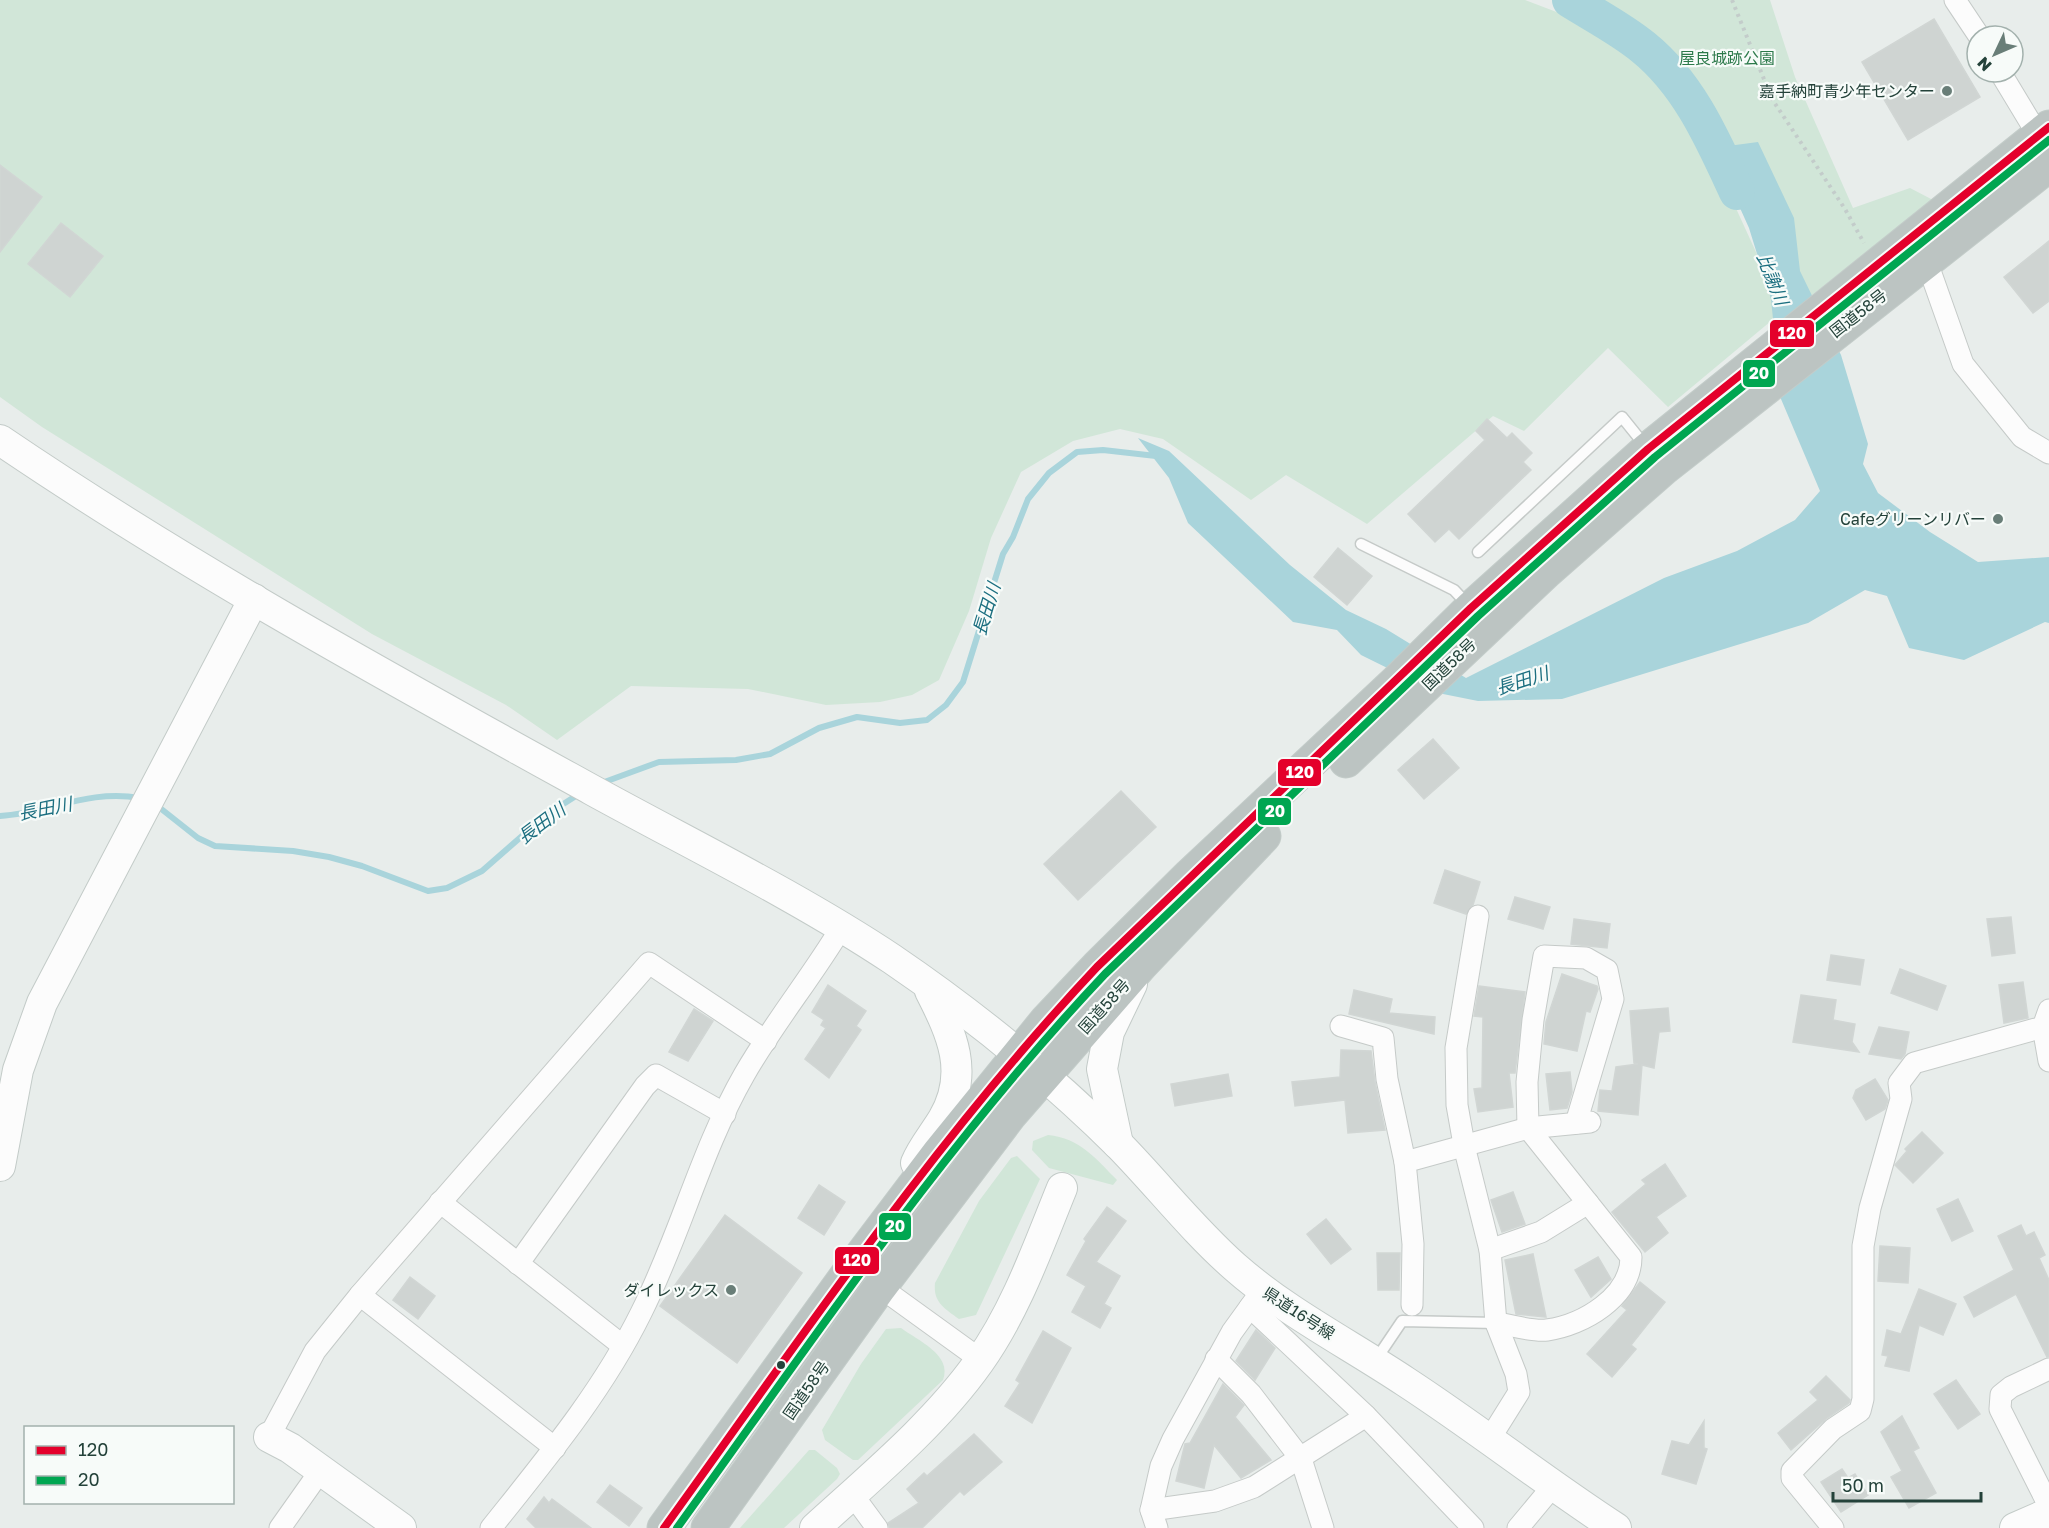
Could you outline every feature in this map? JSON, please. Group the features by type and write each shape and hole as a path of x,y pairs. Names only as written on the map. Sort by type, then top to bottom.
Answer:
{"highway":[{"name":"国道58号","path":"708,1528 880,1287 1043,1075 1242,856 1480,617 1656,459 1921,248 2043,131"},
{"name":"国道58号","path":"1921,248 2049,165"},
{"name":"国道58号","path":"664,1528 900,1205 1018,1054 1070,995 1190,875 1408,687"}],"street":[{"path":"1955,0 1971,24"},
{"path":"2009,84 2043,131"},
{"path":"1921,248 1963,364 2022,437 2049,453"},
{"name":"県道16号線","path":"0,440 133,527 254,599 402,685 807,908 927,984 1018,1054 1118,1144 1217,1250 1256,1298 1374,1361 1616,1528"},
{"path":"0,1166 8,1110 28,1037 74,940 254,599"},
{"path":"1478,916 1456,1048 1457,1105 1464,1144 1490,1250 1496,1323 1516,1374 1519,1392 1489,1440"},
{"path":"491,1528 555,1448 603,1380 623,1346 657,1280 725,1114 744,1076 841,928"},
{"path":"1405,1162 1528,1128 1583,1123 1613,999 1607,970 1586,958 1544,956 1533,1020 1527,1082 1528,1128 1631,1257 1631,1272 1612,1299 1585,1319 1546,1330 1496,1323"},
{"path":"401,1528 290,1448 269,1437 315,1351 440,1202 649,963 766,1041"},
{"path":"1118,1144 1102,1069 1109,1032 1141,965"},
{"path":"900,1205 918,1156 940,1125 954,1095 957,1077 956,1050 927,984"},
{"path":"1833,1528 1792,1478 1792,1471 1833,1429 1860,1411 1863,1399 1863,1246 1870,1209 1901,1100 1899,1083 1914,1063 2046,1019 2049,1061"},
{"path":"1341,1026 1383,1038 1387,1079 1405,1162 1413,1244 1412,1305"},
{"path":"518,1264 645,1086 656,1075 725,1114"},
{"path":"815,1528 953,1396 981,1360 1029,1271 1062,1188"},
{"path":"440,1202 623,1346"},
{"path":"1490,1250 1541,1232 1588,1203"},
{"path":"880,1287 981,1360"},
{"path":"360,1295 555,1448"},
{"path":"1366,1416 1254,1487 1154,1519 1161,1466 1173,1439 1216,1359 1256,1298 1473,1528"},
{"path":"1216,1359 1251,1394 1301,1459 1323,1528"},
{"path":"2049,1369 2011,1387 2001,1395 2000,1409 2049,1506"},
{"path":"280,1528 321,1470"},
{"path":"1518,1528 1553,1486"},
{"path":"852,1494 877,1528"},
{"path":"2015,1528 2049,1513"}],"lane":[{"path":"1478,552 1623,417 1656,459"},
{"path":"1361,544 1454,590 1480,617"},
{"path":"1374,1361 1402,1321 1496,1323"}],"path":[{"path":"1732,0 1772,99 1845,209 1855,231 1866,245"}],"green space":[{"path":"0,0 1525,0 1567,16 1642,53 1701,132 1783,311 1668,407 1608,348 1524,431 1493,416 1367,524 1286,475 1251,500 1163,439 1120,429 1073,441 1021,472 991,538 969,611 939,680 912,695 880,702 826,705 748,689 631,686 557,740 506,705 372,634 42,427 0,397"},
{"name":"屋良城跡公園","path":"1570,0 1770,0 1795,77 1853,208 1910,188 1933,200 1789,313 1705,124 1644,48"},
{"path":"1048,1135 1069,1140 1078,1145 1117,1180 1113,1185 1049,1168 1032,1150 1033,1141"},
{"path":"1017,1156 1040,1179 976,1315 959,1319 944,1308 938,1300 935,1283 979,1201 1011,1158"},
{"path":"901,1328 932,1349 938,1356 945,1371 943,1380 858,1460 853,1460 825,1440 822,1430 861,1364 886,1329"},
{"path":"809,1450 815,1450 837,1468 840,1474 837,1479 784,1528 740,1528"}],"water":[{"path":"1758,142 1794,218 1800,271 1841,355 1868,444 1863,464 1878,493 1930,532 1978,562 2049,557 2049,623 2045,622 1964,660 1909,648 1887,596 1865,590 1808,623 1562,699 1478,701 1438,693 1361,655 1337,630 1293,622 1188,523 1169,478 1138,438 1169,451 1290,565 1346,610 1386,629 1466,678 1664,578 1737,551 1795,520 1820,491 1781,399 1771,299 1749,228 1713,148"}],"building":[{"path":"1934,19 1965,72 1965,84 1972,84 1980,97 1908,140 1862,62"},
{"path":"0,165 42,197 0,252"},
{"path":"61,223 103,256 70,297 28,264"},
{"path":"2049,241 2049,301 2033,313 2004,277"},
{"path":"1487,419 1507,438 1512,433 1532,453 1523,462 1531,470 1459,539 1449,529 1435,542 1408,514 1485,440 1476,431"},
{"path":"1338,548 1372,576 1347,605 1314,577"},
{"path":"1433,739 1459,768 1424,799 1398,770"},
{"path":"1121,791 1156,827 1078,900 1044,864"},
{"path":"1445,870 1480,882 1473,905 1466,914 1434,903"},
{"path":"1515,897 1550,907 1543,929 1508,919"},
{"path":"2011,917 2015,953 1992,956 1987,919"},
{"path":"1574,919 1610,924 1607,948 1571,944"},
{"path":"1831,955 1864,960 1860,985 1827,980"},
{"path":"1900,969 1946,986 1937,1010 1891,993"},
{"path":"1562,974 1597,986 1598,989 1590,1012 1586,1011 1577,1051 1544,1044 1546,1022"},
{"path":"2023,982 2028,1018 2004,1023 1999,985"},
{"path":"828,985 866,1011 856,1026 861,1030 829,1078 805,1059 826,1028 821,1025 824,1020 812,1012"},
{"path":"1479,986 1525,992 1515,1073 1509,1073 1513,1107 1478,1112 1474,1089 1482,1088 1483,1017 1474,1016"},
{"path":"1354,990 1392,999 1389,1013 1435,1017 1434,1034 1349,1014"},
{"path":"1801,995 1836,1000 1833,1020 1855,1024 1852,1042 1859,1052 1793,1042"},
{"path":"1668,1008 1670,1031 1659,1032 1654,1068 1642,1065 1638,1115 1598,1111 1600,1090 1612,1091 1616,1067 1638,1064 1634,1063 1630,1011"},
{"path":"694,1009 713,1021 688,1061 669,1052"},
{"path":"1879,1027 1909,1032 1905,1054 1901,1059 1869,1054"},
{"path":"1341,1050 1371,1051 1385,1130 1348,1133 1345,1100 1295,1106 1292,1082 1340,1077"},
{"path":"1570,1072 1572,1092 1567,1108 1550,1110 1546,1074"},
{"path":"1228,1074 1232,1096 1175,1106 1171,1084"},
{"path":"1875,1079 1888,1100 1885,1109 1866,1120 1853,1098 1856,1090"},
{"path":"1922,1132 1943,1153 1913,1183 1895,1165 1907,1151 1905,1149"},
{"path":"1665,1164 1686,1196 1656,1217 1668,1233 1645,1252 1612,1212 1646,1184 1642,1180"},
{"path":"819,1185 845,1202 824,1235 798,1218"},
{"path":"1513,1192 1525,1224 1502,1232 1491,1200"},
{"path":"1958,1199 1973,1231 1952,1241 1937,1209"},
{"path":"1107,1207 1126,1221 1096,1262 1120,1276 1104,1304 1111,1308 1100,1328 1072,1312 1086,1286 1067,1275 1086,1241 1084,1239"},
{"name":"ダイレックス","path":"725,1215 802,1273 737,1363 660,1306"},
{"path":"1326,1219 1351,1249 1331,1264 1307,1234"},
{"path":"2021,1225 2026,1236 2034,1232 2045,1255 2039,1258 2049,1280 2049,1356 2047,1357 2016,1294 1974,1317 1964,1297 2014,1270 1998,1236"},
{"path":"1880,1246 1910,1248 1908,1283 1878,1281"},
{"path":"1377,1253 1400,1253 1399,1290 1378,1290"},
{"path":"1533,1254 1546,1317 1516,1314 1505,1260"},
{"path":"1598,1257 1611,1279 1591,1297 1575,1270"},
{"path":"410,1277 435,1296 418,1319 393,1300"},
{"path":"1640,1282 1665,1302 1631,1345 1636,1349 1612,1377 1587,1354 1627,1310 1622,1306"},
{"path":"1919,1289 1956,1304 1943,1335 1919,1325 1909,1371 1885,1366 1888,1356 1882,1355 1887,1330 1901,1334"},
{"path":"1256,1330 1275,1348 1255,1380 1236,1361"},
{"path":"1043,1331 1071,1348 1032,1423 1005,1406 1020,1383 1016,1380"},
{"path":"1826,1376 1850,1400 1849,1403 1826,1419 1791,1450 1778,1433 1818,1400 1810,1392"},
{"path":"1956,1380 1980,1414 1958,1429 1934,1394"},
{"path":"1223,1384 1244,1405 1235,1417 1271,1460 1241,1478 1214,1445 1204,1488 1176,1481 1185,1444 1190,1443"},
{"path":"1902,1416 1919,1448 1913,1451 1936,1493 1909,1508 1891,1477 1902,1471 1881,1432"},
{"path":"1704,1421 1704,1448 1707,1449 1696,1484 1662,1474 1672,1441 1689,1445"},
{"path":"974,1434 1002,1462 964,1495 960,1491 922,1528 890,1528 888,1523 919,1503 907,1489 924,1473 927,1476"},
{"path":"1842,1469 1848,1478 1855,1474 1868,1495 1841,1512 1821,1482"},
{"path":"610,1485 642,1508 629,1526 597,1502"},
{"path":"544,1497 549,1503 552,1499 591,1528 536,1528 527,1519"}],"waterway":[{"name":"比謝川","path":"1570,0 1635,40 1674,78 1698,114 1737,192"},
{"name":"長田川","path":"599,784 659,762 736,760 770,754 819,728 857,717 900,723 927,720 946,705 963,682 1003,554 1013,537 1028,499 1049,473 1077,452 1103,450 1156,456"},
{"name":"長田川","path":"155,804 198,838 215,846 293,851 329,857 362,866 428,891 447,888 482,871 546,815 579,794"},
{"name":"長田川","path":"0,816 36,811 86,799 121,796 140,798"}],"transit line":[{"name":"120","path":"664,1528 819,1312 925,1170 980,1100 1097,967 1471,608 1648,449 2049,127"},
{"name":"20","path":"677,1528 830,1315 935,1174 989,1106 1105,974 1478,616 1655,457 2049,140"}],"place":[{"name":"嘉手納町青少年センター","path":"1947,91"},
{"name":"Cafeグリーンリバー","path":"1998,519"},
{"name":"ダイレックス","path":"731,1290"}]}
